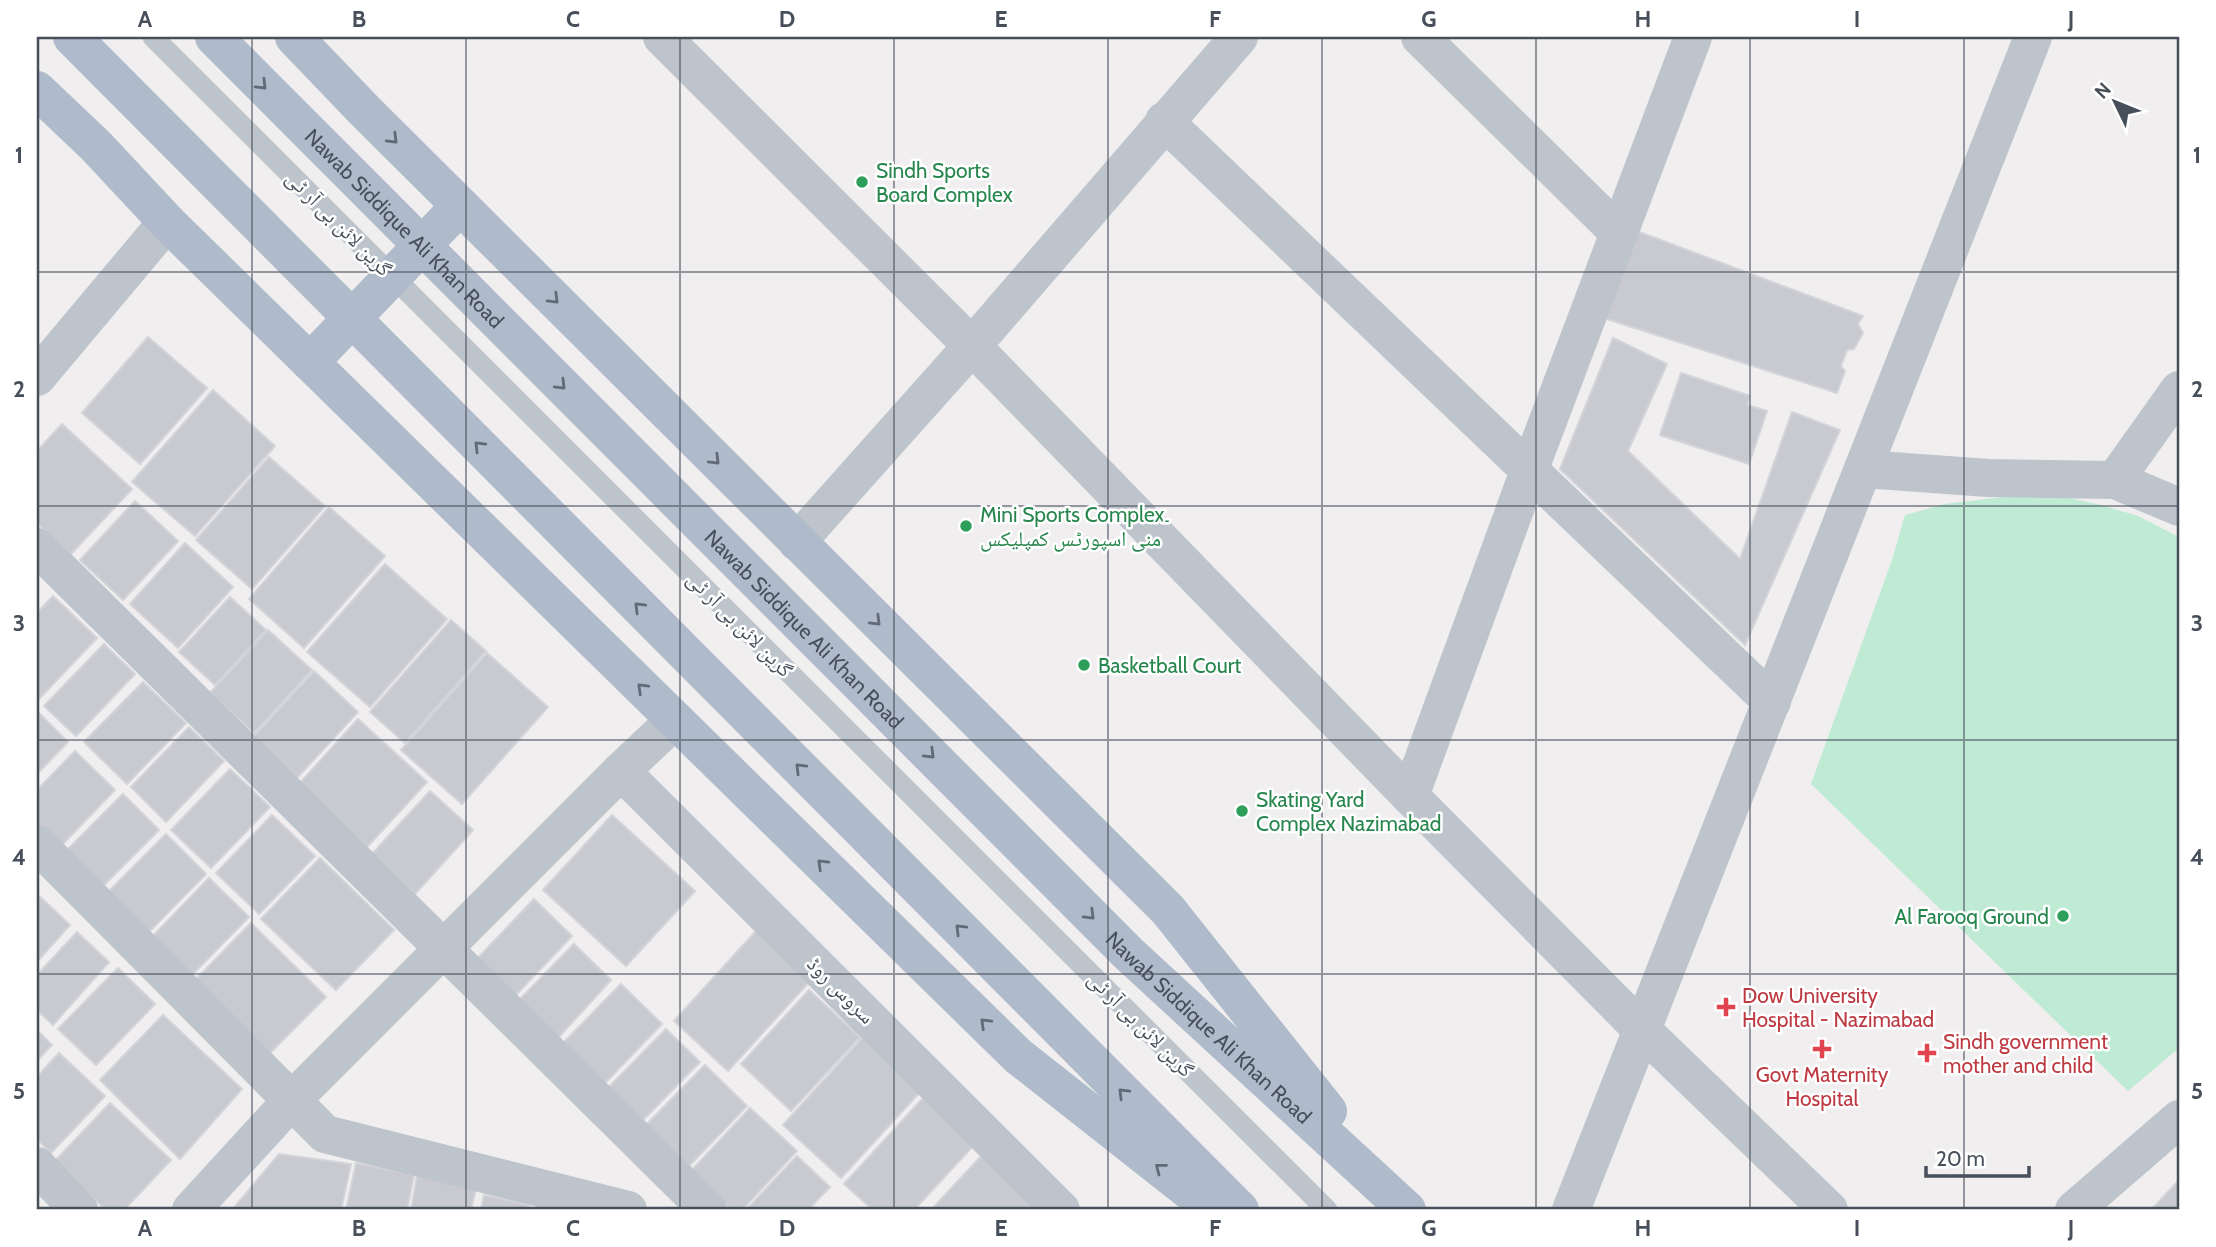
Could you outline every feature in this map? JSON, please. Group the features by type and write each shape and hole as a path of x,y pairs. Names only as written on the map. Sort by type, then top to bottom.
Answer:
{"main road":[{"path":"72,37 1240,1210"},
{"name":"Nawab Siddique Ali Khan Road","path":"214,37 1129,954 1406,1209"},
{"path":"294,37 460,206 1168,910 1406,1209"},
{"path":"313,37 364,110"},
{"path":"37,90 96,146 167,222 1018,1056 1214,1210"},
{"path":"37,112 96,146"},
{"path":"310,362 460,206"}],"street":[{"path":"662,37 972,346 1640,1028 1829,1210"},
{"path":"797,542 972,346 1239,37"},
{"path":"1420,37 1619,233"},
{"path":"1410,796 1693,37"},
{"path":"1570,1210 2033,37"},
{"path":"1164,121 1772,702"},
{"path":"37,377 167,222"},
{"path":"2115,480 2179,390"},
{"path":"1864,469 1988,478 2115,480 2179,507"},
{"path":"37,547 708,1210"},
{"path":"191,1210 291,1101 675,720"},
{"name":"سروس روڈ","path":"621,771 1062,1210"},
{"path":"37,844 325,1134 628,1210"},
{"path":"2074,1210 2179,1119"},
{"path":"37,1166 79,1210"}],"lane":[{"name":"گرین لائن بی آر ٹی","path":"153,37 1327,1210"}],"green space":[{"name":"Al Farooq Ground","path":"2042,492 2138,516 2179,537 2179,1048 2128,1091 1811,784 1892,560 1905,515 1945,504"}],"building":[{"path":"1634,230 1863,316 1858,324 1863,333 1854,349 1847,350 1841,366 1845,371 1837,393 1601,317"},
{"path":"148,337 207,388 140,464 82,413"},
{"path":"1613,338 1667,364 1628,451 1740,559 1792,412 1840,430 1745,645 1560,469"},
{"path":"1681,373 1750,396 1747,405 1767,411 1749,464 1660,435"},
{"path":"213,390 275,446 195,536 132,482"},
{"path":"62,424 132,489 71,554 37,523 37,451"},
{"path":"269,457 325,506 252,589 196,540"},
{"path":"135,501 178,541 123,600 80,560"},
{"path":"329,507 385,556 304,648 249,599"},
{"path":"185,543 233,587 178,648 130,604"},
{"path":"385,564 447,619 370,707 307,652"},
{"path":"53,596 97,638 37,701 37,613"},
{"path":"230,597 266,630 215,685 179,652"},
{"path":"451,620 486,651 405,743 370,712"},
{"path":"268,630 312,670 254,733 210,693"},
{"path":"104,644 135,674 76,736 44,706"},
{"path":"487,653 548,707 462,804 401,750"},
{"path":"314,671 358,712 297,778 253,737"},
{"path":"143,682 186,723 127,784 84,742"},
{"path":"37,713 68,742 37,774"},
{"path":"358,719 427,782 367,847 299,784"},
{"path":"189,727 224,761 166,822 131,787"},
{"path":"75,751 115,790 59,848 37,826 37,790"},
{"path":"230,769 270,807 211,868 171,830"},
{"path":"430,791 473,830 415,894 372,854"},
{"path":"123,794 159,830 101,888 65,852"},
{"path":"272,815 315,856 259,914 216,873"},
{"path":"612,815 695,891 626,966 543,890"},
{"path":"166,834 206,874 141,940 101,899"},
{"path":"320,858 394,930 336,990 261,919"},
{"path":"209,878 249,917 186,981 147,942"},
{"path":"37,894 70,925 37,962"},
{"path":"534,899 572,936 514,997 475,961"},
{"path":"251,923 326,997 266,1057 192,983"},
{"path":"756,931 810,981 728,1071 674,1021"},
{"path":"77,932 109,962 53,1025 37,1010 37,975"},
{"path":"574,944 611,980 557,1039 518,1001"},
{"path":"118,968 155,1004 96,1065 58,1029"},
{"path":"621,984 662,1024 605,1083 563,1043"},
{"path":"809,990 860,1037 791,1111 741,1064"},
{"path":"163,1015 242,1089 180,1159 100,1080"},
{"path":"666,1029 700,1062 639,1124 605,1091"},
{"path":"37,1030 52,1045 37,1061"},
{"path":"863,1037 921,1091 841,1178 783,1125"},
{"path":"59,1053 105,1096 51,1153 37,1139 37,1077"},
{"path":"705,1065 747,1106 687,1168 645,1126"},
{"path":"923,1098 974,1145 914,1210 873,1210 844,1184"},
{"path":"110,1103 171,1160 124,1210 106,1210 54,1162"},
{"path":"750,1108 797,1151 742,1210 732,1210 690,1172"},
{"path":"279,1154 351,1164 341,1210 232,1210"},
{"path":"983,1154 1040,1210 931,1210"},
{"path":"797,1156 830,1187 808,1210 746,1210"},
{"path":"356,1163 414,1175 407,1210 346,1210"},
{"path":"417,1176 476,1188 471,1210 411,1210"},
{"path":"2179,1180 2179,1210 2151,1210"},
{"path":"484,1195 529,1205 528,1210 481,1210"}],"place":[{"name":"Sindh Sports Board Complex","path":"862,182"},
{"name":"Mini Sports Complex۔ منی اسپورٹس کمپلیکس","path":"966,526"},
{"name":"Basketball Court","path":"1084,665"},
{"name":"Skating Yard Complex Nazimabad","path":"1242,811"},
{"name":"Al Farooq Ground","path":"2063,916"},
{"name":"Dow University Hospital - Nazimabad","path":"1726,1007"},
{"name":"Govt Maternity Hospital","path":"1822,1049"},
{"name":"Sindh government mother and child","path":"1927,1053"}]}
